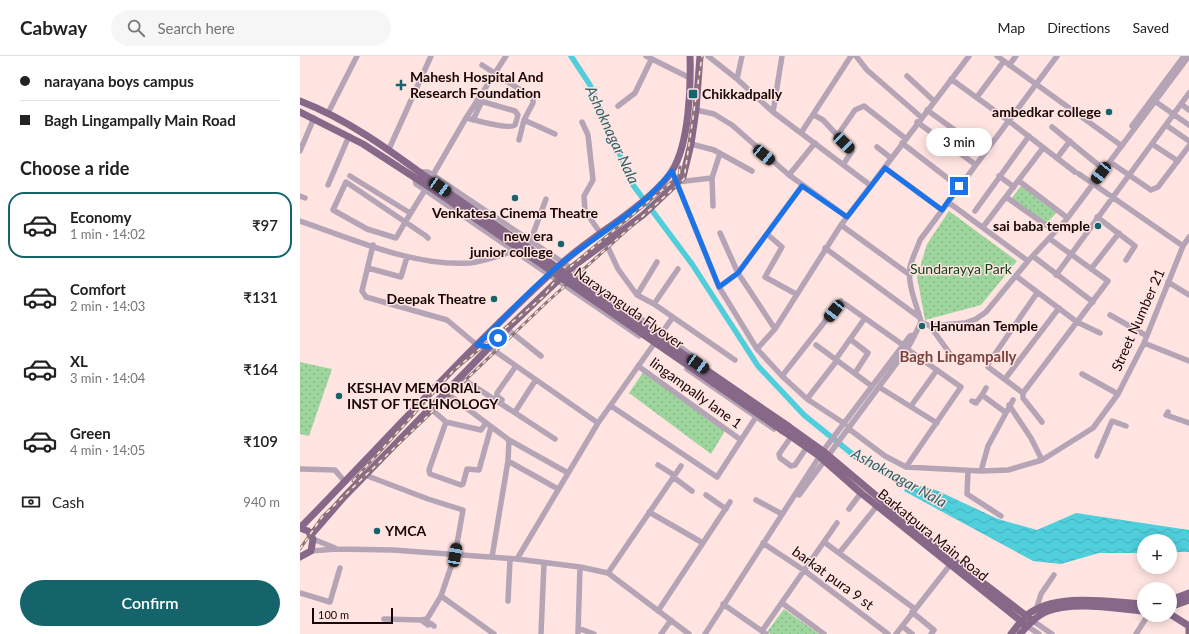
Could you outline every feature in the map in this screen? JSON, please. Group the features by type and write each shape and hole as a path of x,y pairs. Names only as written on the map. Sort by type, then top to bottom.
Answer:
{"main road":[{"path":"312,537 300,528 477,345 562,263 627,216 662,184 672,171 683,142 690,78 690,56"},
{"path":"300,564 302,557 311,551 312,537 323,520 489,347 571,268 605,241 643,215 683,178 691,144 696,110 700,56"},
{"path":"300,101 328,113 389,149 417,175"},
{"path":"300,112 349,136 417,175"},
{"name":"Narayanguda Flyover","path":"417,175 788,431"},
{"path":"788,431 807,447 826,453"},
{"path":"788,431 826,453 1027,621"},
{"name":"Barkatpura Main Road","path":"826,453 860,493 950,565 1027,621"},
{"path":"370,456 377,463"},
{"path":"1177,597 1189,593"},
{"path":"1177,604 1189,600"},
{"path":"1020,634 1027,621 1036,610 1059,602 1073,601 1137,604"},
{"path":"1011,634 1027,621 1048,611 1060,608 1074,607 1137,610"},
{"path":"1177,618 1189,626 1189,634"}],"street":[{"path":"328,113 356,56"},
{"path":"389,149 431,56"},
{"path":"473,120 480,100 506,56"},
{"path":"708,56 737,79 773,112 870,185"},
{"path":"737,79 742,56"},
{"path":"773,112 782,56"},
{"path":"801,133 851,56"},
{"path":"856,56 867,70 921,117"},
{"path":"757,349 775,329 841,225 870,185 885,168 903,140 969,56"},
{"path":"997,56 1035,86 1120,146"},
{"path":"1009,65 1016,56"},
{"path":"705,634 723,604 796,494 796,491 826,453 843,426 905,347 914,338 920,319 911,288 910,266 920,240 1057,56"},
{"path":"1031,259 1031,254 1110,162 1184,56"},
{"path":"930,326 965,323 976,319 986,312 1031,259 1050,240 1102,168 1156,102 1189,56"},
{"path":"618,106 635,93 648,58 690,78"},
{"path":"977,97 1004,61"},
{"path":"482,65 533,98 533,103 524,120 519,140"},
{"path":"907,76 934,101"},
{"path":"951,79 1077,173 1114,197 1183,246"},
{"path":"1056,275 1189,93"},
{"path":"433,175 466,118 480,100"},
{"path":"466,118 503,126 512,127 515,125 518,115 515,111 480,100"},
{"path":"1156,102 1189,125"},
{"path":"1181,104 1189,110"},
{"path":"837,136 855,110 864,106 959,186"},
{"path":"696,110 714,114 732,126 802,186 847,217"},
{"path":"927,110 985,152"},
{"path":"814,115 823,120 852,151 843,164"},
{"path":"300,151 314,118"},
{"path":"524,120 554,134"},
{"path":"582,122 588,135 593,180 584,196 585,211 601,234"},
{"path":"917,122 976,165"},
{"path":"1166,125 1189,141"},
{"path":"1052,127 1102,168"},
{"path":"328,185 349,136"},
{"path":"975,211 1029,136"},
{"path":"1057,158 1070,141"},
{"path":"691,144 714,150 752,171"},
{"path":"789,175 815,144"},
{"path":"1152,144 1178,161"},
{"path":"1110,162 1151,190 1154,190 1189,146"},
{"path":"877,147 891,158"},
{"path":"983,227 1043,148"},
{"path":"713,206 712,178 720,153"},
{"path":"885,168 942,210"},
{"path":"672,171 719,287 757,349 782,376 807,399 843,426"},
{"path":"788,431 784,435 756,417 416,184 417,175 428,172 433,175 530,242 571,268 661,334 789,424 788,431 779,454 780,458 792,466 795,465 807,447"},
{"path":"350,176 410,213"},
{"path":"999,176 1014,187"},
{"path":"677,182 712,178"},
{"path":"1019,181 1065,216"},
{"path":"425,190 410,213 405,222 396,238 367,229 333,210 346,182 405,222 428,238"},
{"path":"719,287 738,273 802,186"},
{"path":"1006,198 1053,230"},
{"path":"530,242 546,199"},
{"path":"948,202 1056,275 1092,302"},
{"path":"1097,217 1135,246 1126,260"},
{"path":"300,221 407,257 440,264 472,263 515,251"},
{"path":"841,225 910,275"},
{"path":"720,233 738,273 775,329"},
{"path":"1091,269 1119,233"},
{"path":"767,234 782,247 765,277 796,294"},
{"name":"Street Number 21","path":"847,432 885,456 906,467 981,472 1008,470 1042,460 1093,428 1118,394 1148,336 1168,282 1183,246 1189,237"},
{"path":"1042,422 1023,398 1023,393 1108,281 1050,240"},
{"path":"605,241 618,269 637,295 654,304 735,360"},
{"path":"373,245 362,291 366,297 447,320 477,345 489,347 535,381 598,423"},
{"path":"825,248 930,326 951,356"},
{"path":"368,268 401,277 407,257"},
{"path":"637,295 657,262"},
{"path":"654,304 678,268"},
{"path":"1016,276 1077,322 1100,333"},
{"path":"1168,282 1189,295"},
{"path":"1023,393 988,367 988,364 1037,292"},
{"path":"782,376 843,302 961,387 906,467"},
{"path":"1005,379 1059,308"},
{"path":"1110,315 1148,336"},
{"path":"517,559 598,423 673,317"},
{"path":"807,399 865,318"},
{"path":"507,329 541,356"},
{"path":"850,339 868,353 855,374"},
{"path":"1144,343 1189,361"},
{"path":"816,345 835,361 869,384"},
{"path":"826,453 847,432 905,347"},
{"path":"516,366 496,395 555,439"},
{"name":"lingampally lane 1","path":"638,366 741,440"},
{"path":"911,406 937,370"},
{"path":"1082,374 1118,394"},
{"path":"460,377 516,411"},
{"path":"516,411 535,381"},
{"path":"879,387 936,423"},
{"path":"972,401 976,403 986,388"},
{"path":"445,392 509,440 568,473"},
{"path":"982,395 1005,412"},
{"path":"981,472 988,446 1005,412 1013,400"},
{"path":"1009,405 1028,432 1042,460"},
{"path":"611,406 717,477 756,417"},
{"path":"430,408 446,422 481,430 489,425"},
{"path":"1167,413 1189,423"},
{"path":"1097,456 1112,421 1126,426"},
{"path":"446,422 429,470 430,474 461,485 463,484 467,468 479,470 489,425"},
{"path":"492,558 508,461 509,440"},
{"path":"508,461 558,489"},
{"path":"658,465 692,491"},
{"path":"608,573 681,466"},
{"path":"300,469 334,470 345,482"},
{"path":"968,471 967,494 1001,516"},
{"path":"365,475 428,499 463,510 455,555 441,596 427,619 384,619"},
{"path":"849,509 860,493"},
{"path":"706,495 726,509"},
{"path":"756,500 782,514"},
{"path":"658,611 730,502"},
{"path":"840,552 877,506"},
{"path":"649,512 703,543"},
{"path":"723,604 764,633 782,603 837,523"},
{"path":"312,537 336,549"},
{"path":"824,542 840,552 913,611 934,630 931,634"},
{"name":"barkat pura 9 st","path":"763,543 805,571 888,634"},
{"path":"311,551 336,549 393,550 492,558 510,558 580,567 608,573 689,634"},
{"path":"508,601 510,558"},
{"path":"541,634 544,563"},
{"path":"896,634 950,565"},
{"path":"580,567 578,631 594,634"},
{"path":"300,593 330,602 340,568"},
{"path":"1036,610 1040,594 1054,575"},
{"path":"441,596 494,634"},
{"path":"782,603 824,634"},
{"path":"421,620 428,625 430,623 434,626"},
{"path":"661,634 671,620"},
{"path":"1027,621 1039,634"},
{"path":"1027,621 1052,634"},
{"path":"1136,634 1144,622"},
{"path":"902,626 912,634"}],"green space":[{"path":"1021,186 1057,212 1047,223 1011,199"},
{"name":"Sundarayya Park","path":"949,211 1017,261 981,305 925,320 917,277 927,244"},
{"path":"300,362 332,369 309,436 300,434"},
{"path":"644,371 725,431 711,454 629,393"},
{"path":"784,609 819,634 771,634 767,632"}],"water":[{"path":"907,483 936,490 998,519 1037,530 1076,513 1189,530 1189,552 1177,552 1177,534 1137,534 1137,553 1099,553 1061,564 1033,561 904,491"}],"waterway":[{"name":"Ashoknagar Nala","path":"571,56 590,85 633,185 692,264 758,366 804,415 856,457 912,487"}],"railway":[{"path":"300,549 322,517 547,302 684,179 702,56"},
{"path":"353,481 453,371 543,297 558,277 679,176 680,167"}],"place":[{"name":"Mahesh Hospital And Research Foundation","path":"401,85"},
{"name":"Chikkadpally","path":"693,94"},
{"name":"ambedkar college","path":"1109,112"},
{"name":"Venkatesa Cinema Theatre","path":"515,198"},
{"name":"sai baba temple","path":"1098,226"},
{"name":"new era junior college","path":"561,244"},
{"name":"Deepak Theatre","path":"494,299"},
{"name":"Hanuman Temple","path":"922,326"},
{"name":"KESHAV MEMORIAL INST OF TECHNOLOGY","path":"339,396"},
{"name":"YMCA","path":"377,531"}],"district":[{"name":"Bagh Lingampally","path":"958,357"}],"route":[{"path":"498,338 489,347 477,345 562,263 627,216 662,184 672,171 719,287 738,273 802,186 847,217 870,185 885,168 942,210 959,186"}]}
